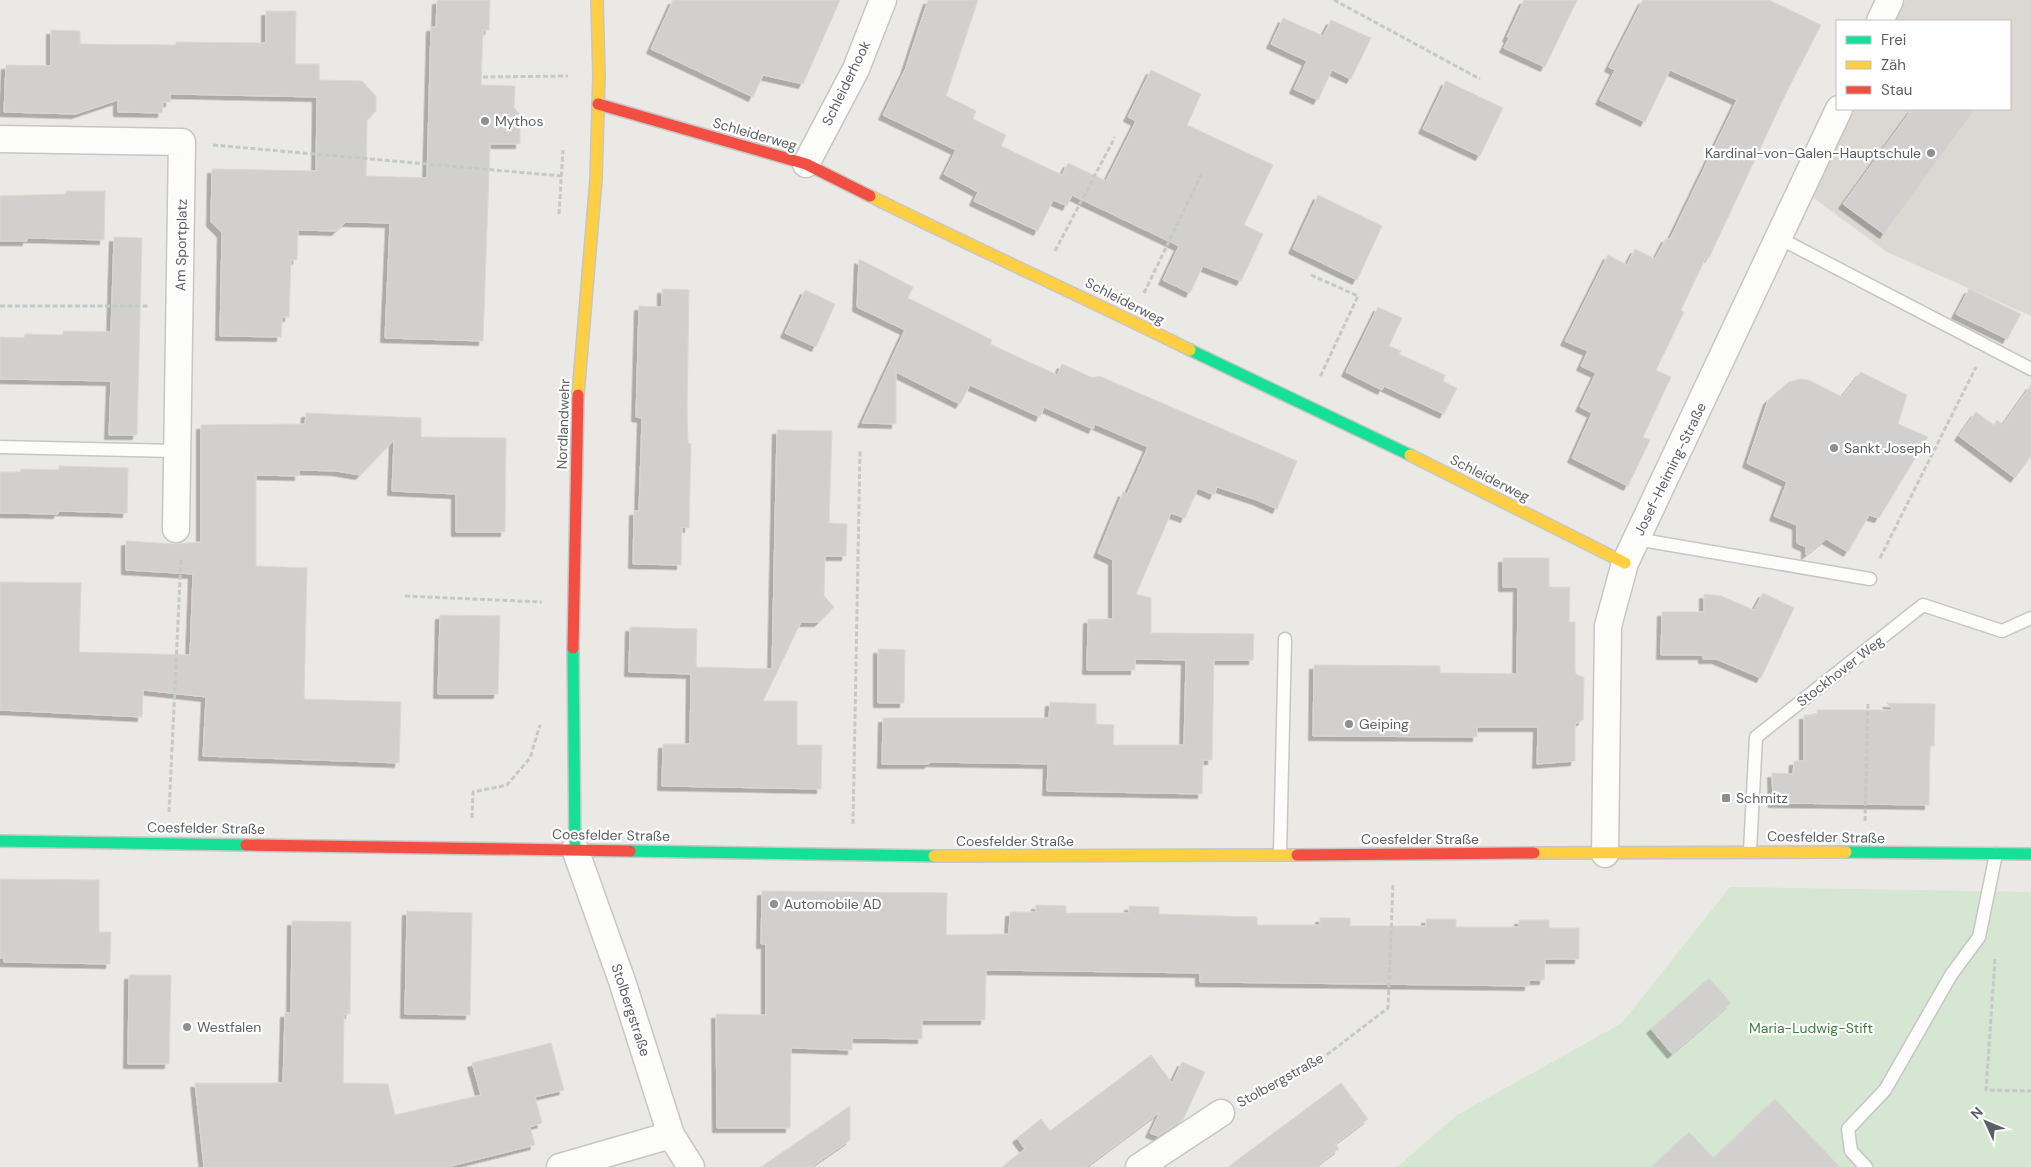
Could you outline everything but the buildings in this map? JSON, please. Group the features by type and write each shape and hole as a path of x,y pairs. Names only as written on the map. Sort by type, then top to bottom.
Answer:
{"street":[{"name":"Nordlandwehr","path":"575,850 573,603 578,388 596,179 599,75 597,0"},
{"name":"Schleiderhook","path":"806,164 856,69 883,0"},
{"path":"1880,20 1890,0"},
{"name":"Schleiderweg","path":"598,104 806,164 980,251 1130,320 1306,407 1450,474 1625,563"},
{"name":"Josef-Heiming-Straße","path":"1605,854 1608,626 1625,563 1839,110"},
{"path":"0,140 182,142"},
{"name":"Am Sportplatz","path":"176,529 182,142"},
{"name":"Coesfelder Straße","path":"0,841 977,857 1280,853 1605,854 1750,851 2031,854"},
{"name":"Stolbergstraße","path":"575,850 622,981 671,1135 691,1167"},
{"name":"Stolbergstraße","path":"1139,1167 1221,1113"},
{"path":"560,1167 671,1135"}],"lane":[{"path":"1779,238 2031,369"},
{"path":"0,447 176,451"},
{"path":"1636,540 1870,579"},
{"name":"Stockhover Weg","path":"1750,851 1756,737 1923,605 2002,631 2031,618"},
{"path":"1280,853 1285,639"},
{"path":"1866,1167 1851,1151 1848,1129 1885,1090 1951,976 1978,937 1996,854"}],"path":[{"path":"1334,0 1480,79"},
{"path":"567,85 568,66"},
{"path":"483,77 599,75"},
{"path":"1041,278 1115,137"},
{"path":"182,142 596,179"},
{"path":"558,224 563,149"},
{"path":"1130,320 1203,171"},
{"path":"1306,407 1358,296 1311,275"},
{"path":"0,306 180,306"},
{"path":"1870,579 1986,346"},
{"path":"852,854 860,451"},
{"path":"168,843 182,566 176,529"},
{"path":"542,592 542,612"},
{"path":"405,596 573,603"},
{"path":"1864,853 1868,704"},
{"path":"471,848 473,792 508,785 530,758 540,726 540,717"},
{"name":"Stolbergstraße","path":"1221,1113 1320,1060 1388,1008 1394,854"},
{"path":"1996,959 1986,1090 2031,1091"}],"shaded area":[{"name":"Kardinal-von-Galen-Hauptschule","path":"1906,0 2031,0 2031,316 1887,252 1811,196 1851,110 2011,110 2011,20 1894,20"}],"green space":[{"name":"Maria-Ludwig-Stift","path":"1730,887 2031,892 2031,1167 1397,1167 1457,1115 1622,1023"}],"traffic: fast":[{"path":"1190,350 1410,455"},
{"path":"573,648 575,849"},
{"path":"0,841 246,845"},
{"path":"630,851 934,856"},
{"path":"1846,852 2031,854"}],"traffic: slow":[{"path":"578,395 596,179 599,75 597,0"},
{"path":"870,196 1190,350"},
{"path":"1410,455 1625,563"},
{"path":"1534,853 1846,852"},
{"path":"934,856 1297,855"}],"traffic: jam":[{"path":"598,104 806,164 870,196"},
{"path":"573,648 578,395"},
{"path":"246,845 630,851"},
{"path":"1297,855 1534,853"}],"place":[{"name":"Mythos","path":"485,121"},
{"name":"Kardinal-von-Galen-Hauptschule","path":"1931,153"},
{"name":"Sankt Joseph","path":"1834,448"},
{"name":"Geiping","path":"1349,724"},
{"name":"Schmitz","path":"1726,798"},
{"name":"Automobile AD","path":"774,904"},
{"name":"Westfalen","path":"187,1027"}]}
